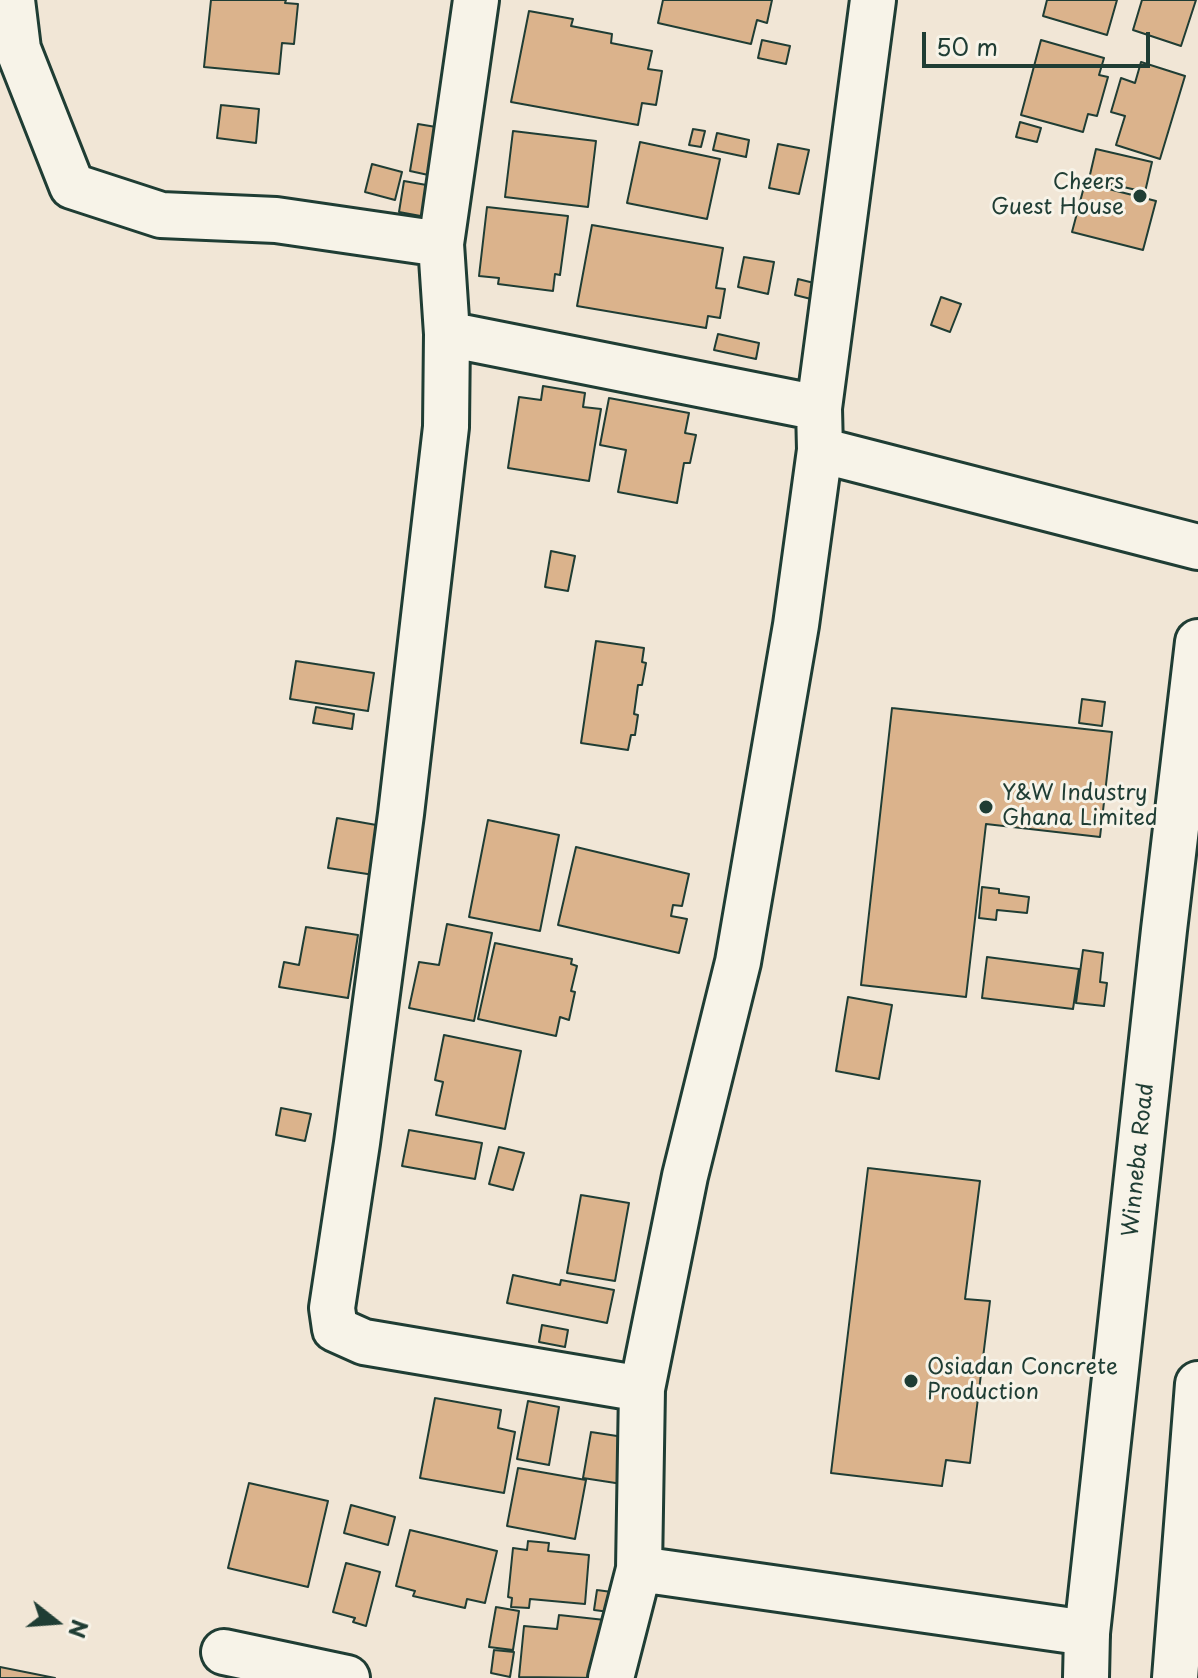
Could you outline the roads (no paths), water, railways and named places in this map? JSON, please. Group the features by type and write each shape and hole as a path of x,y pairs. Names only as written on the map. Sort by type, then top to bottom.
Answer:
{"main road":[{"path":"12,0 18,49 72,186 161,215 276,220 441,244"},
{"path":"476,0 441,244 447,334 446,427 397,846 332,1308 335,1329 364,1342 642,1389"},
{"path":"611,1678 639,1569 642,1389 685,1176 738,962 796,625 873,0"},
{"path":"447,334 820,429 1198,547"},
{"name":"Winneba Road","path":"1086,1678 1087,1633 1198,642"},
{"path":"1175,1678 1198,1384"},
{"path":"639,1569 1087,1633"},
{"path":"224,1652 347,1678"}],"place":[{"name":"Cheers Guest House","path":"1140,196"},
{"name":"Y&W Industry Ghana Limited","path":"986,807"},
{"name":"Osiadan Concrete Production","path":"911,1381"}]}
